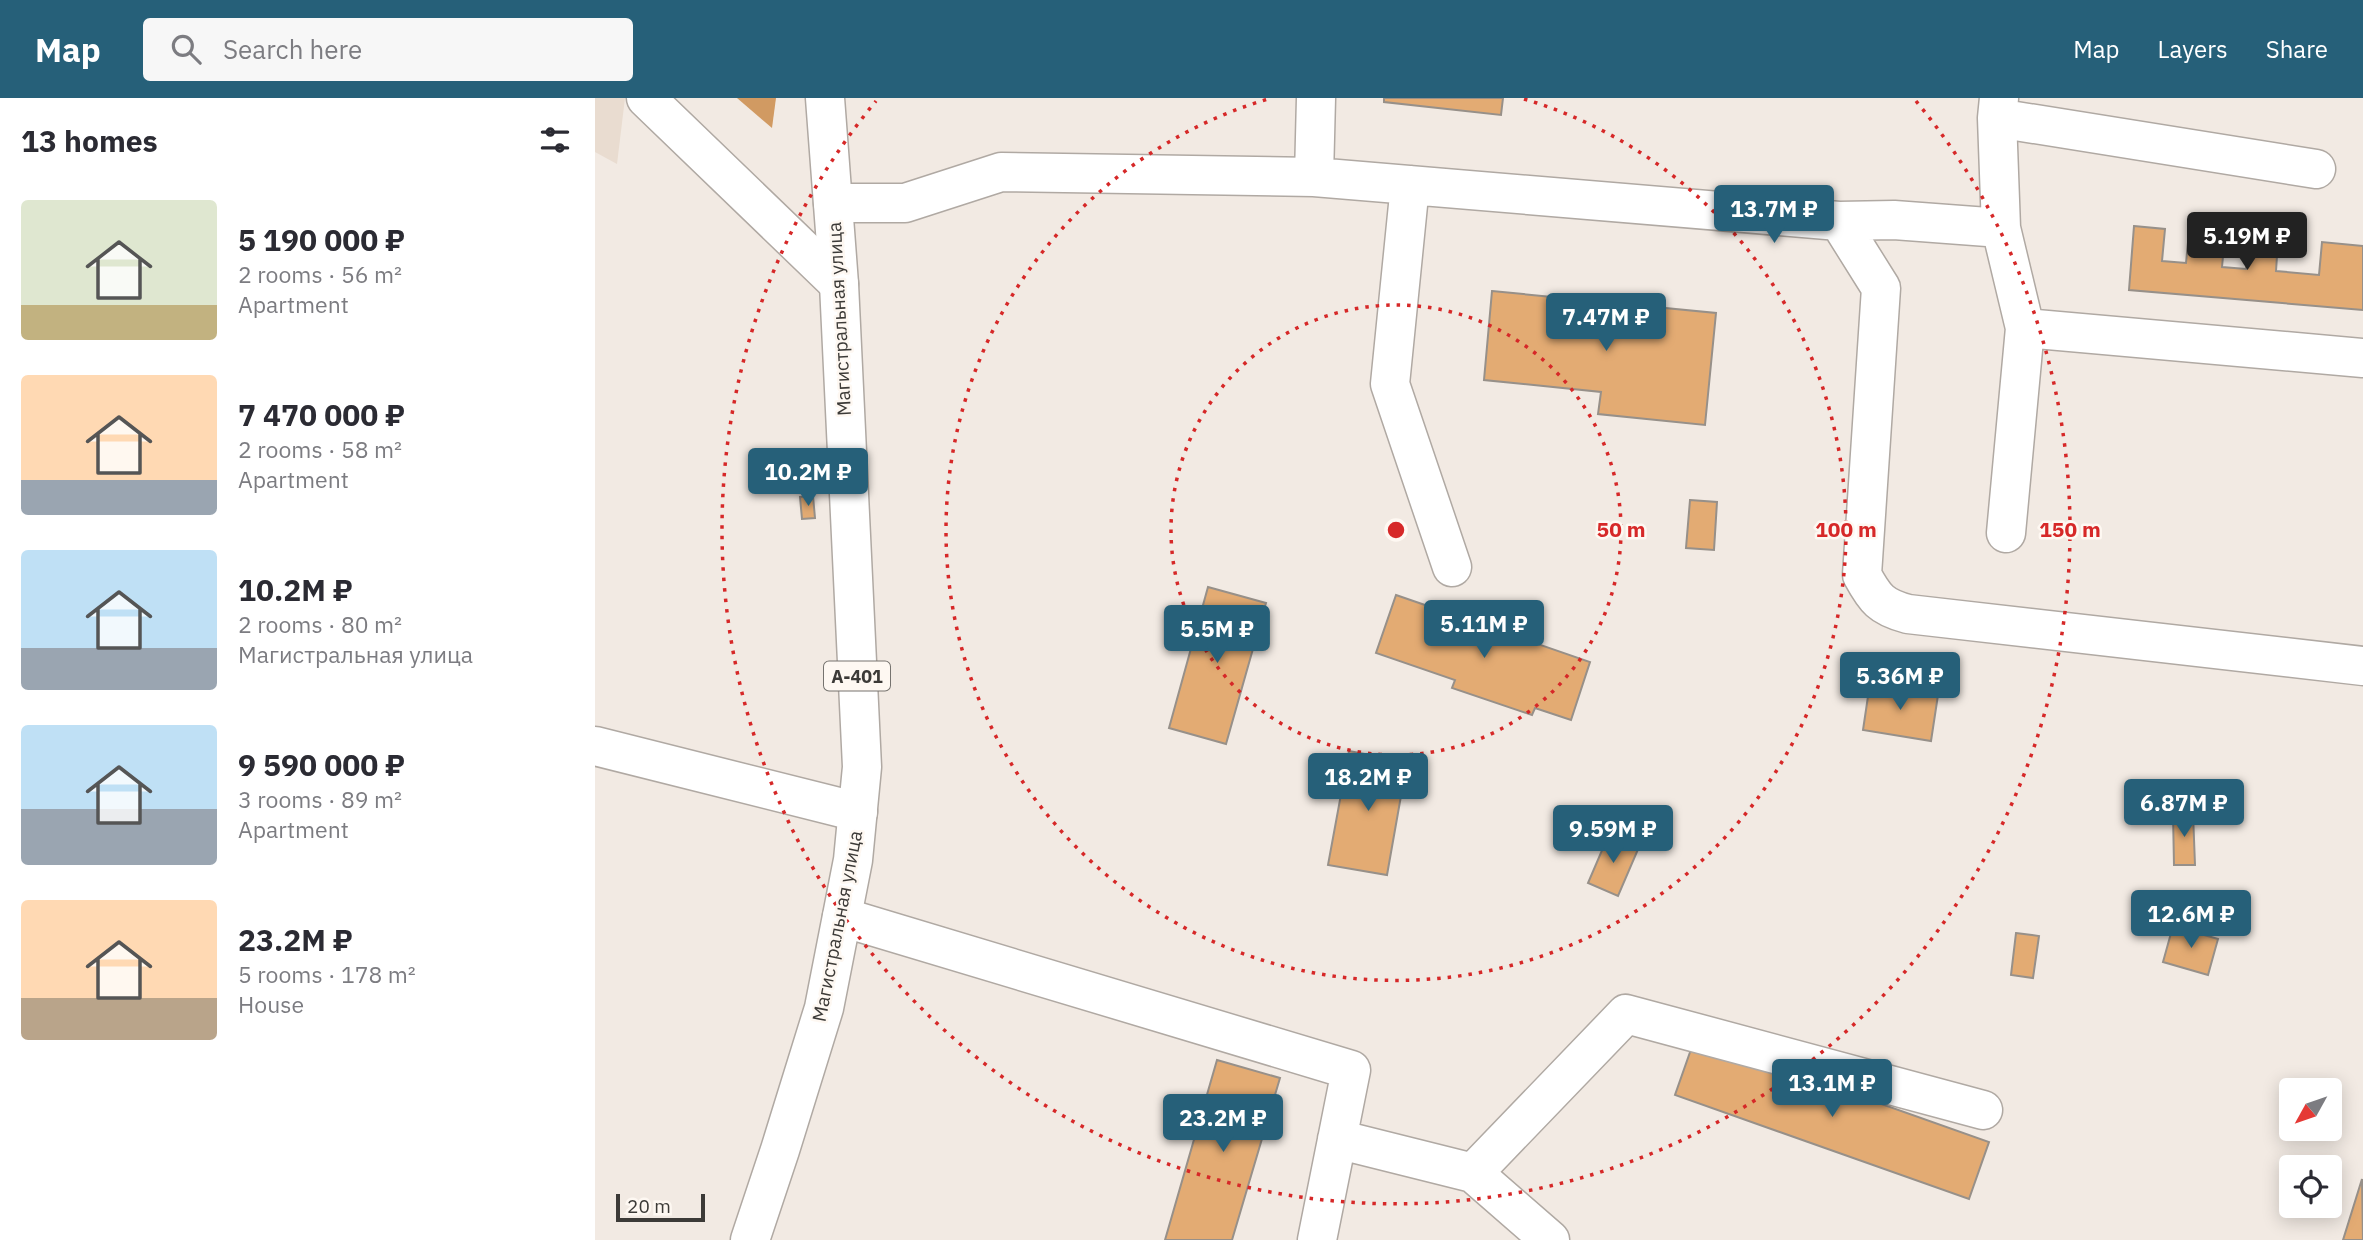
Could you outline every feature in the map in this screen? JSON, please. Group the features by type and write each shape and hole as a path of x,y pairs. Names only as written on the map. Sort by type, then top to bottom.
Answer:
{"street":[{"path":"646,98 839,284"},
{"name":"Магистральная улица","path":"750,1240 781,1150 824,1007 853,860 862,767 839,284 825,98"},
{"path":"1314,177 1315,98"},
{"path":"2006,533 2025,328 2001,228 1998,108 2316,169"},
{"path":"833,203 905,203 1001,172 1314,177 1409,195 2001,228"},
{"path":"1409,195 1390,384 1452,567"},
{"path":"1839,221 1881,288 1862,575 1873,595 1888,609 1908,614 2363,666"},
{"path":"2025,328 2363,358"},
{"path":"595,747 857,812"},
{"path":"842,917 1351,1070 1317,1240"},
{"path":"1473,1173 1626,1014 1983,1110"},
{"path":"1337,1139 1473,1173 1550,1240"}],"shaded area":[{"path":"595,98 625,98 617,164 595,152"},
{"path":"737,98 776,98 772,128"}],"building":[{"path":"1384,98 1503,98 1501,115 1384,102"},
{"path":"2134,226 2165,229 2162,261 2186,263 2189,232 2225,235 2222,267 2246,269 2249,238 2278,241 2276,271 2319,275 2322,242 2363,246 2363,310 2129,290"},
{"path":"1492,291 1716,313 1705,425 1598,414 1601,392 1484,380"},
{"path":"813,496 815,518 802,519 800,497"},
{"path":"1690,500 1717,502 1714,550 1686,548"},
{"path":"1208,587 1266,603 1226,744 1169,728"},
{"path":"1396,595 1590,662 1571,720 1535,708 1532,715 1452,688 1455,680 1376,653"},
{"path":"1870,683 1938,695 1931,741 1863,730"},
{"path":"1349,751 1407,762 1387,875 1328,865"},
{"path":"2193,813 2195,865 2174,865 2173,814"},
{"path":"1609,834 1639,847 1618,896 1588,883"},
{"path":"2173,926 2218,939 2208,975 2163,962"},
{"path":"2016,933 2039,936 2033,978 2011,975"},
{"path":"1695,1038 1989,1142 1969,1199 1675,1095"},
{"path":"1217,1060 1280,1078 1232,1240 1165,1240"},
{"path":"2362,1179 2363,1240 2343,1240"}]}
